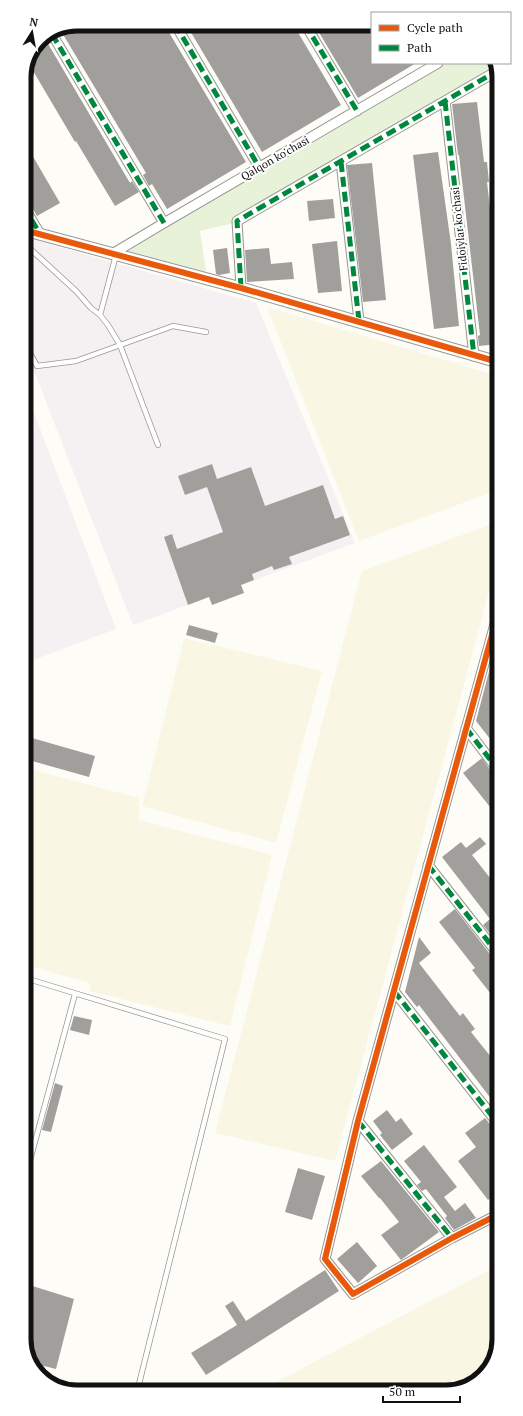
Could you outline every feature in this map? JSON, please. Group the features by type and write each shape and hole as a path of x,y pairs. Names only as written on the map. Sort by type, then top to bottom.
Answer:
{"street":[{"path":"179,31 259,167"},
{"path":"309,31 357,111"},
{"path":"54,37 164,223"},
{"name":"Qalqon ko'chasi","path":"114,254 164,223 436,64"},
{"path":"241,288 237,221 492,74"},
{"name":"Fidoiylar ko'chasi","path":"445,101 474,356"},
{"path":"341,162 359,321"},
{"path":"31,219 40,234"},
{"path":"31,232 241,288 492,360"},
{"path":"492,635 358,1121 325,1259 353,1294 452,1238 492,1218"},
{"path":"466,728 492,762"},
{"path":"428,865 492,946"},
{"path":"394,991 492,1116"},
{"path":"358,1121 452,1238"}],"lane":[{"path":"31,250 100,315 120,345 158,445"},
{"path":"100,315 114,254"},
{"path":"31,355 37,366 76,361 173,326 206,332"},
{"path":"31,980 225,1039 139,1385"},
{"path":"31,1157 75,994"}],"shaded area":[{"path":"31,239 256,303 355,543 133,625 36,376 31,368"},
{"path":"267,307 492,374 492,492 359,541"},
{"path":"31,405 116,629 31,661"},
{"path":"492,524 492,580 335,1161 215,1133 362,571"},
{"path":"184,638 322,671 276,843 142,806"},
{"path":"31,770 139,798 139,820 272,855 230,1026 90,991 90,983 31,967"},
{"path":"492,1269 492,1339 490,1354 482,1367 472,1377 452,1385 270,1385"}],"green space":[{"path":"445,64 490,64 491,69 233,220 234,223 200,231 206,272 128,251"}],"building":[{"path":"71,31 168,31 246,162 167,209 152,184 149,186 143,175 146,173 62,33"},
{"path":"190,31 297,31 341,105 262,152"},
{"path":"318,31 371,31 371,64 414,64 358,98"},
{"path":"52,51 130,183 132,181 139,192 115,206 76,141 75,142 32,69 39,52 52,52"},
{"path":"477,102 484,162 487,162 489,182 487,182 492,226 492,345 479,346 478,336 480,335 452,104"},
{"path":"438,152 451,244 459,326 434,329 413,155"},
{"path":"31,153 60,203 37,216 31,205"},
{"path":"372,163 386,300 363,302 347,165"},
{"path":"333,199 335,218 309,221 307,201"},
{"path":"337,241 342,291 318,293 312,244"},
{"path":"227,248 230,273 219,275 216,274 213,250"},
{"path":"269,248 271,264 292,262 294,279 247,282 245,250"},
{"path":"212,464 217,479 251,467 265,506 323,485 335,519 343,516 350,535 289,557 292,564 274,570 272,566 252,574 254,580 241,585 244,593 212,605 209,597 188,605 164,537 172,534 177,549 223,532 207,487 185,495 178,476"},
{"path":"189,625 218,633 215,643 186,635"},
{"path":"491,664 492,741 476,721"},
{"path":"31,738 95,756 89,777 31,761"},
{"path":"482,758 492,773 492,809 463,773"},
{"path":"480,837 486,844 472,855 492,880 492,936 483,925 490,919 442,857 461,842 466,848"},
{"path":"455,909 492,957 492,995 472,970 475,968 439,922"},
{"path":"419,937 431,953 419,963 460,1016 463,1013 475,1029 471,1032 492,1058 492,1100 419,1005 417,1007 405,992"},
{"path":"74,1016 92,1020 89,1035 70,1030"},
{"path":"55,1083 63,1086 51,1132 42,1130"},
{"path":"387,1110 396,1122 401,1118 413,1134 392,1150 380,1135 382,1133 373,1121"},
{"path":"485,1118 492,1126 492,1197 488,1200 458,1161 476,1147 465,1133"},
{"path":"424,1145 457,1187 444,1197 455,1211 465,1203 476,1218 454,1230 445,1218 447,1216 426,1189 422,1191 417,1185 421,1182 404,1161"},
{"path":"381,1161 439,1232 401,1260 381,1235 399,1222 361,1176"},
{"path":"298,1168 325,1176 312,1220 285,1212"},
{"path":"357,1242 377,1266 358,1283 337,1259"},
{"path":"325,1270 339,1291 206,1375 191,1353 237,1325 225,1306 233,1301 246,1321"},
{"path":"31,1286 74,1299 56,1369 39,1365 31,1345"}],"marked path":[{"path":"179,31 259,167"},
{"path":"309,31 357,111"},
{"path":"54,37 164,223"},
{"path":"241,288 237,221 492,74"},
{"path":"445,101 474,356"},
{"path":"341,162 359,321"},
{"path":"31,219 40,234"},
{"path":"466,728 492,762"},
{"path":"428,865 492,946"},
{"path":"394,991 492,1116"},
{"path":"358,1121 452,1238"}],"cycle path":[{"path":"31,232 241,288 492,360"},
{"path":"492,635 358,1121 325,1259 353,1294 452,1238 492,1218"}]}
